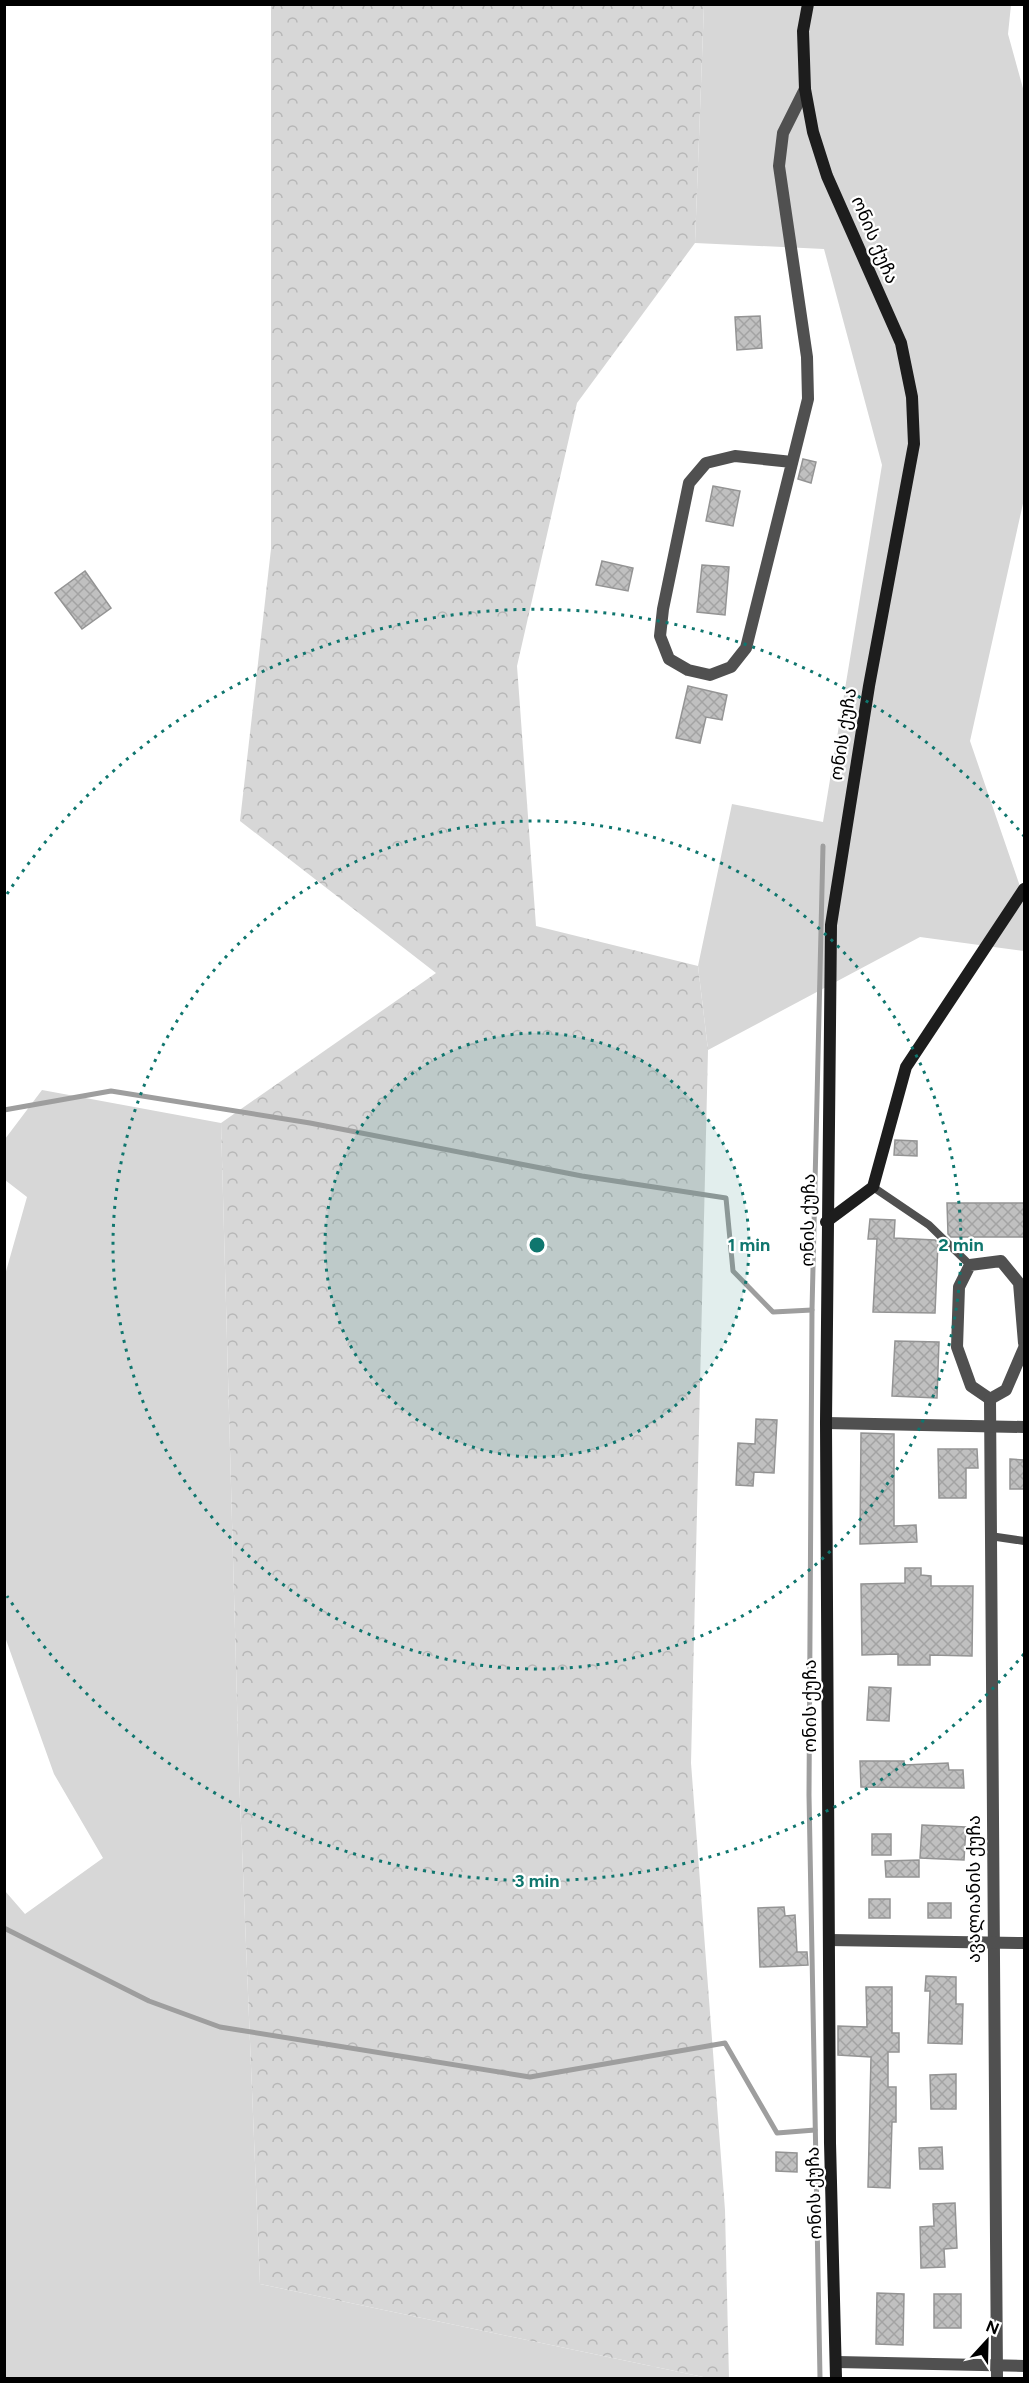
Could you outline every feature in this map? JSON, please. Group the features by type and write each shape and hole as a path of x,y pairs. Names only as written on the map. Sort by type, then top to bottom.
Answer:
{"main road":[{"name":"ონის ქუჩა","path":"808,4 803,31 805,88 813,132 827,176 901,344 912,397 914,444 869,687 831,925 826,1222 826,1423 830,2143 836,2379"},
{"path":"826,1222 873,1187 906,1066 1024,889"}],"street":[{"path":"792,462 735,456 706,463 689,483 663,609 660,636 669,659 688,670 710,675 731,667 746,648 808,399 807,357 779,166 783,133 805,88"},
{"path":"1001,1261 1019,1282 1024,1346 1006,1390 990,1399 971,1386 957,1347 958,1287 970,1264 1001,1261"},
{"name":"ავალიანის ქუჩა","path":"990,1399 997,2372"},
{"path":"826,1423 1024,1427"},
{"path":"829,1940 1024,1943"},
{"path":"837,2362 997,2372 1024,2366"}],"lane":[{"path":"873,1187 929,1225 970,1264"},
{"path":"990,1536 1024,1541"}],"green space":[{"path":"271,5 704,5 695,243 577,403 517,666 536,926 698,966 708,1050 691,1763 725,2210 729,2378 708,2378 260,2284 239,1775 221,1123 436,973 240,821 271,549"},
{"path":"704,5 1011,5 1008,34 1024,92 1024,499 970,741 1024,898 1024,951 920,937 708,1050 698,966 732,804 823,822 882,465 824,249 695,243"},
{"path":"42,1090 221,1123 239,1775 260,2284 708,2378 5,2378 5,1891 25,1914 103,1858 54,1774 5,1637 5,1275 27,1197 5,1180 5,1139"}],"building":[{"path":"760,316 762,348 737,350 735,317"},
{"path":"803,459 816,462 811,483 798,479"},
{"path":"713,486 740,491 733,526 706,521"},
{"path":"602,561 633,568 628,591 596,585"},
{"path":"702,565 729,567 725,615 697,612"},
{"path":"85,571 111,608 82,629 55,593"},
{"path":"688,686 727,695 722,720 706,717 700,743 676,738"},
{"path":"895,1140 917,1141 917,1156 894,1155"},
{"path":"947,1203 1024,1203 1024,1237 951,1237 948,1234"},
{"path":"870,1219 895,1220 894,1238 935,1240 938,1243 935,1313 873,1312 877,1239 868,1239"},
{"path":"895,1341 939,1342 937,1398 892,1396"},
{"path":"756,1419 777,1420 774,1473 754,1472 753,1486 736,1485 738,1443 755,1444"},
{"path":"861,1433 894,1434 894,1526 916,1525 917,1542 860,1544"},
{"path":"938,1449 977,1449 978,1468 966,1468 966,1498 939,1498"},
{"path":"1010,1459 1024,1460 1024,1489 1010,1489"},
{"path":"905,1568 921,1568 921,1575 931,1576 931,1586 973,1586 972,1656 930,1655 930,1665 898,1665 898,1654 862,1655 861,1584 905,1583"},
{"path":"869,1687 891,1688 889,1721 867,1720"},
{"path":"860,1761 904,1761 904,1765 948,1763 949,1770 963,1770 964,1788 861,1787"},
{"path":"922,1825 966,1827 964,1860 920,1858"},
{"path":"872,1834 891,1834 891,1855 872,1855"},
{"path":"919,1860 919,1877 886,1877 885,1861"},
{"path":"869,1899 890,1899 890,1918 869,1918"},
{"path":"928,1903 951,1903 951,1918 928,1918"},
{"path":"784,1907 785,1916 795,1915 797,1952 807,1952 808,1965 760,1967 758,1908"},
{"path":"926,1976 956,1977 956,2004 963,2004 962,2044 928,2043 930,1991 925,1991"},
{"path":"866,1987 892,1987 892,2033 899,2033 899,2052 888,2052 888,2087 896,2087 896,2122 892,2122 890,2188 868,2187 871,2057 838,2055 838,2026 867,2027"},
{"path":"956,2074 956,2109 931,2109 930,2075"},
{"path":"942,2147 943,2169 920,2169 919,2148"},
{"path":"776,2152 797,2153 797,2172 776,2171"},
{"path":"955,2203 957,2248 944,2249 945,2267 921,2268 920,2227 934,2226 933,2204"},
{"path":"877,2293 904,2294 903,2345 876,2344"},
{"path":"934,2294 961,2294 961,2328 934,2328"}],"waterway":[{"path":"820,2378 809,1795 812,1310 823,846"},
{"path":"4,1110 111,1091 310,1123 582,1176 726,1198 733,1271 773,1312 812,1310"},
{"path":"4,1928 149,2001 220,2027 530,2077 725,2043 777,2133 815,2130"}]}
